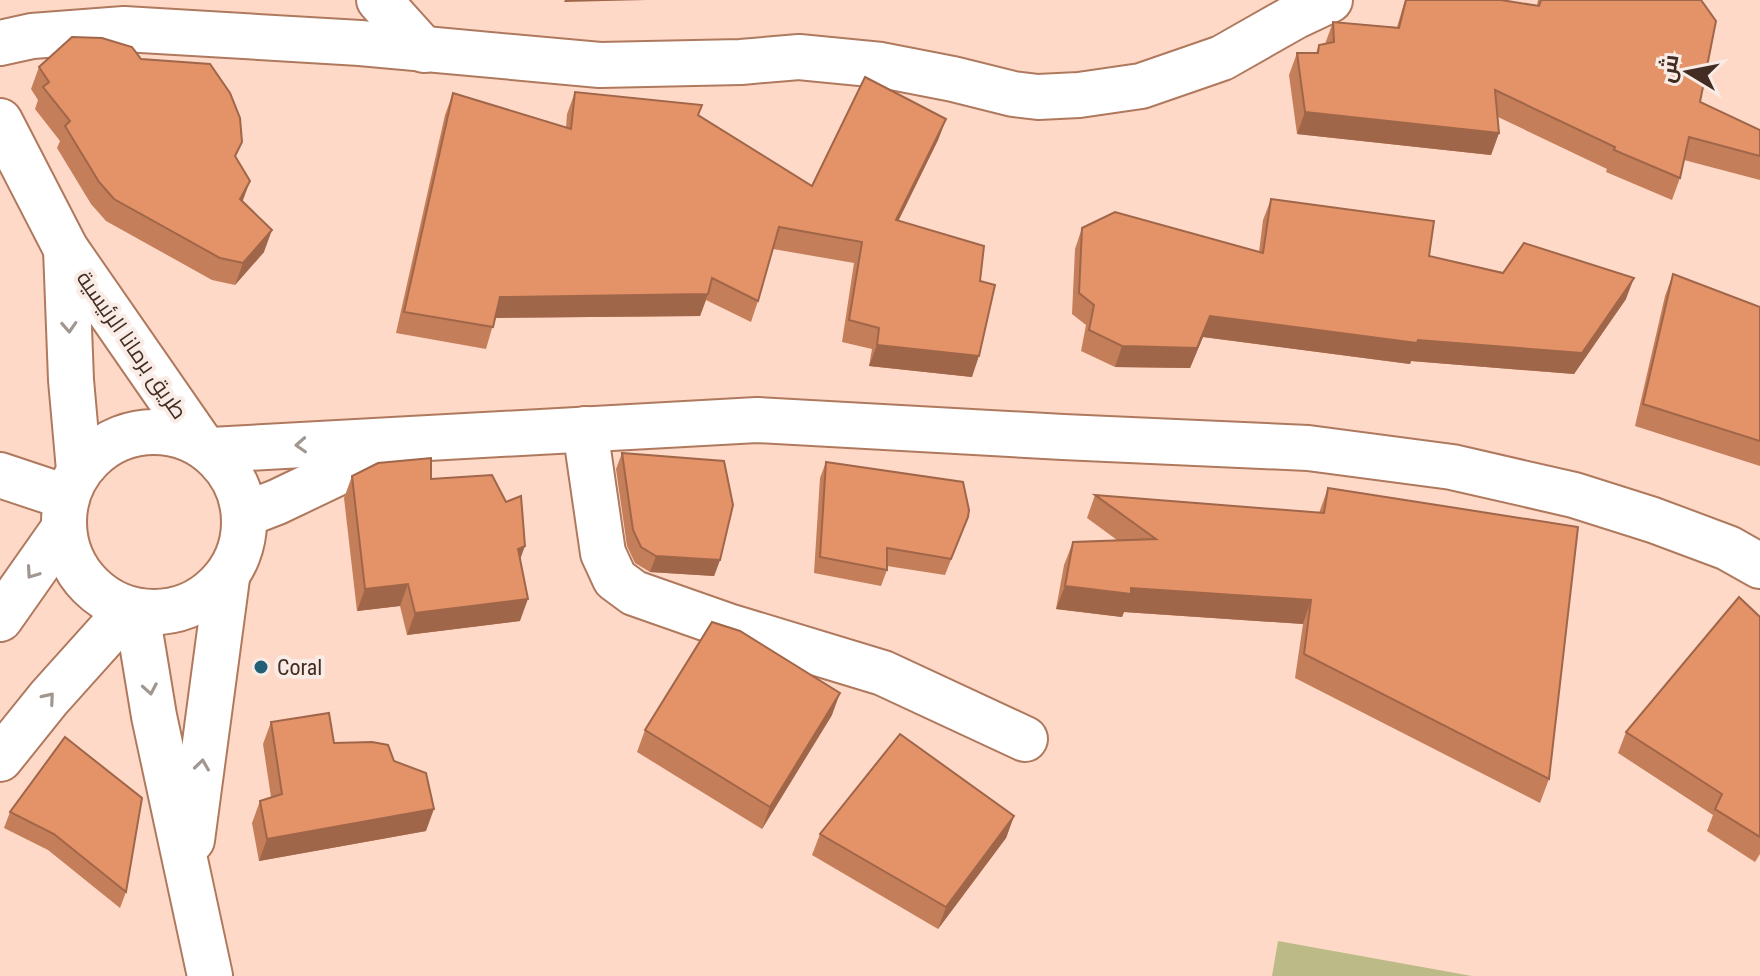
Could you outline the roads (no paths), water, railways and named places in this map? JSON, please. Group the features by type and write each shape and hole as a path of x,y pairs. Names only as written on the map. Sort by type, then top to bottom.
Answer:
{"street":[{"path":"379,0 424,50"},
{"path":"0,43 32,36 124,29 360,43 600,65 741,62 799,57 881,65 1038,97 1141,86 1222,58 1330,0"},
{"name":"طريق برمانا الرئيسية","path":"0,121 66,249 205,446"},
{"name":"طريق برمانا الرئيسية","path":"66,249 71,380 70,498"},
{"path":"0,619 70,498 112,441 155,431 205,446 407,440 757,420 1308,448 1452,467 1574,495 1728,548 1760,566"},
{"path":"585,429 603,553 615,579 634,593 728,626 883,673 1025,739"},
{"path":"246,514 407,440"},
{"path":"188,870 227,578 241,552 246,514 235,478 205,446"},
{"path":"0,475 70,498"},
{"path":"70,498 69,555 83,579 103,598 132,611 187,608 227,578"},
{"path":"0,759 49,698 132,611"},
{"path":"132,611 210,976"}],"place":[{"name":"Coral","path":"261,667"}]}
